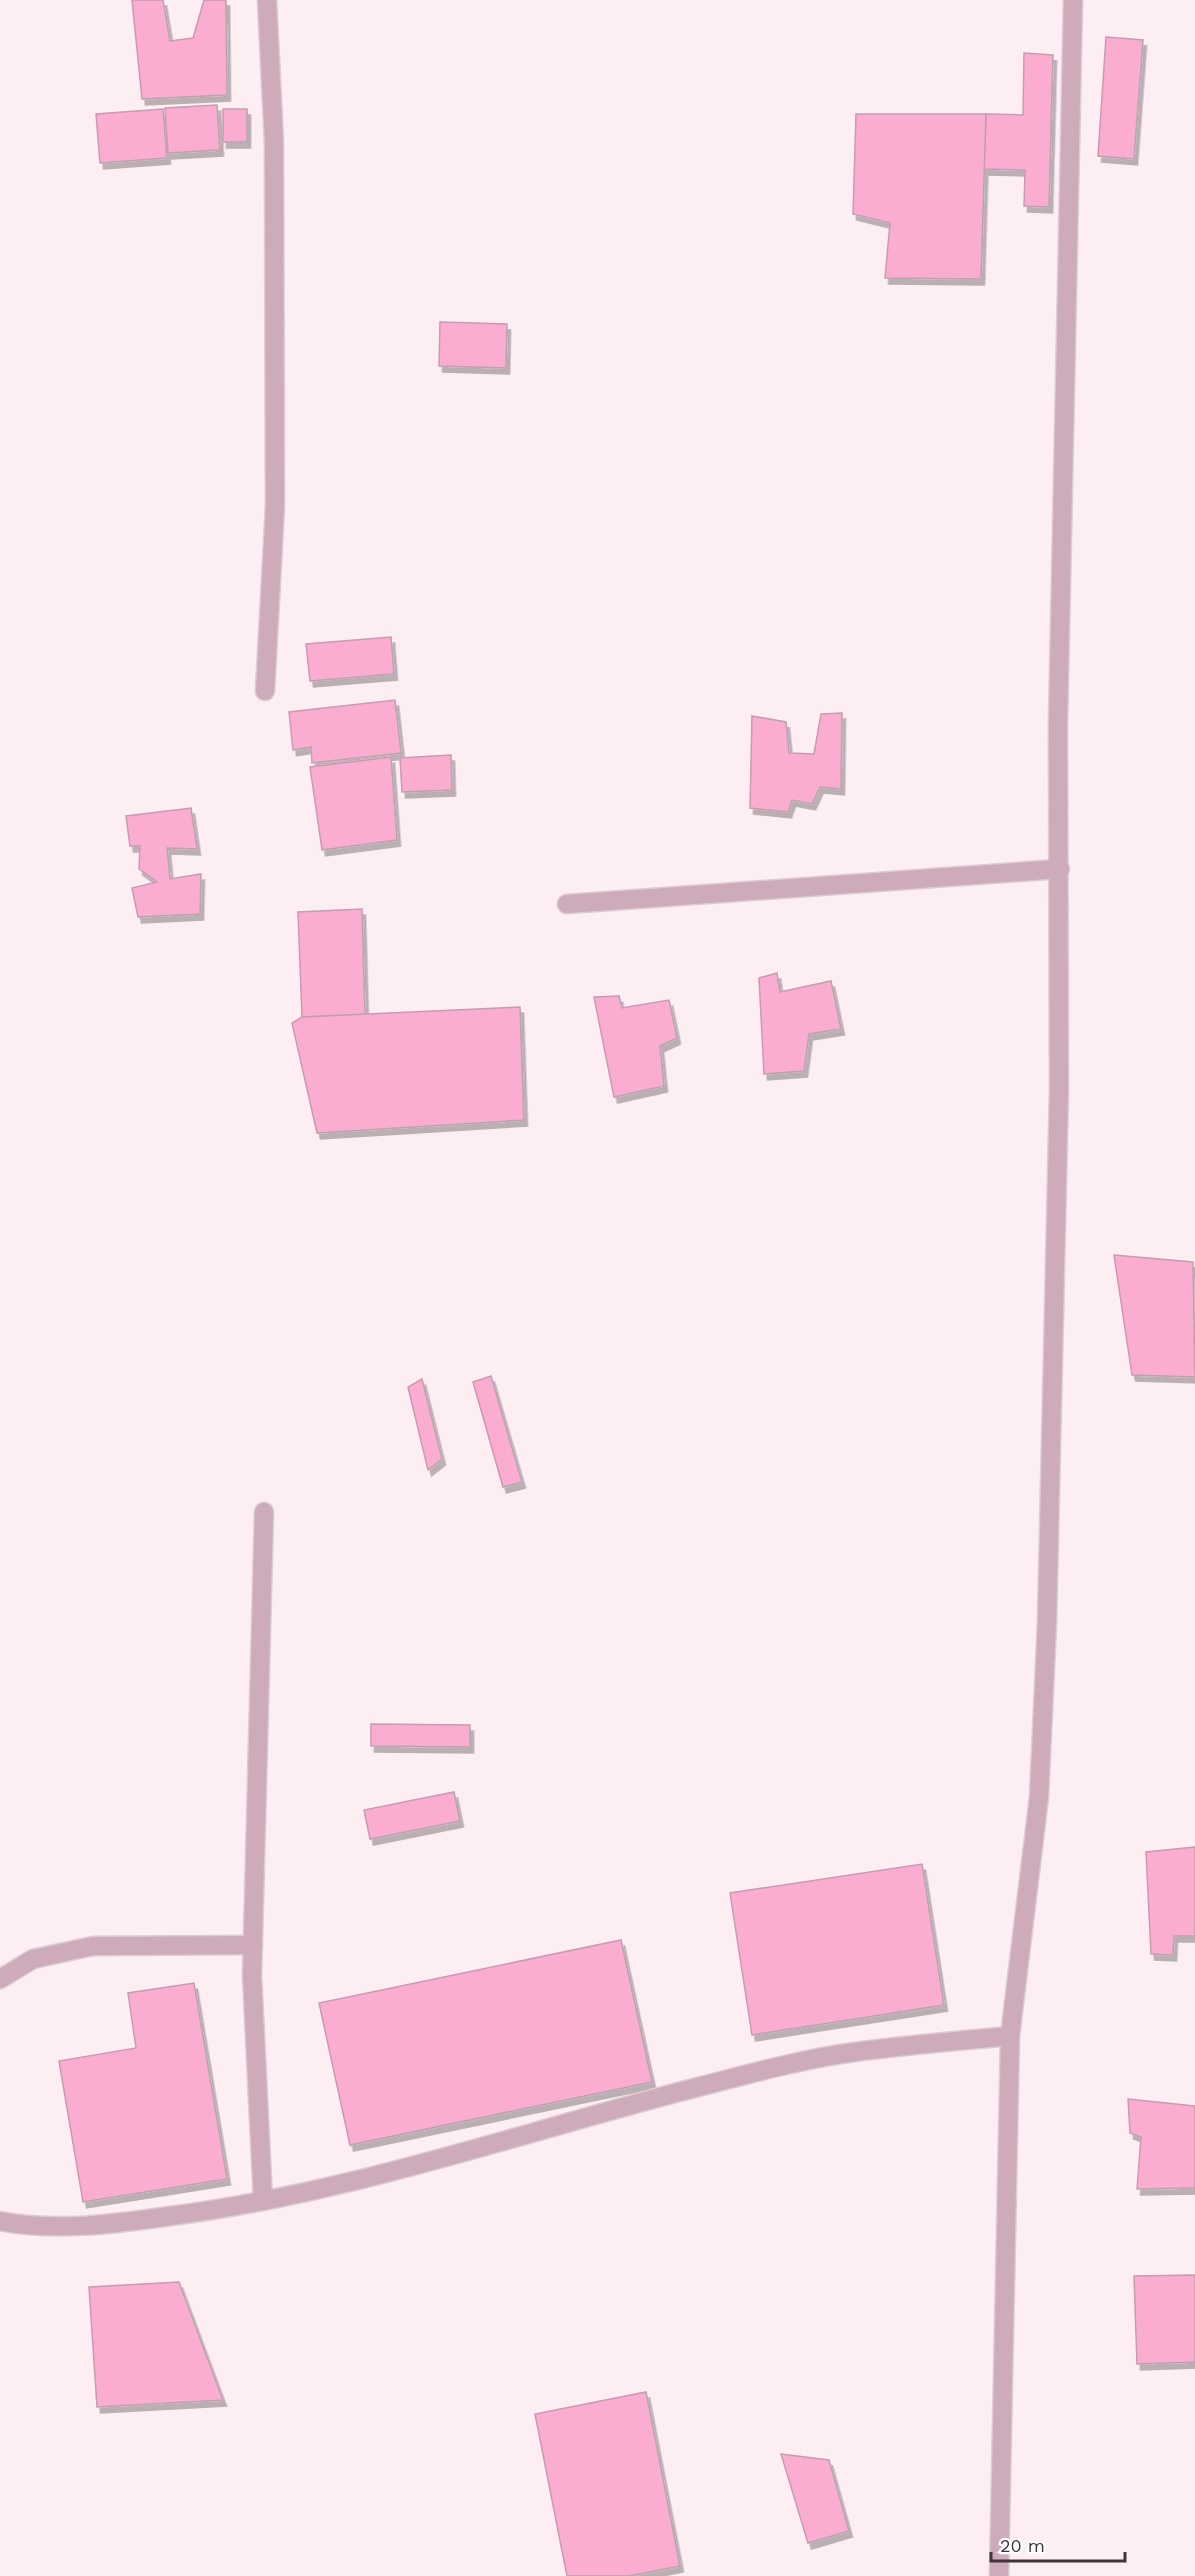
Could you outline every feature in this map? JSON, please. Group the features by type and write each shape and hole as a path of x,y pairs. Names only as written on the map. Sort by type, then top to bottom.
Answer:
{"street":[{"path":"265,691 275,506 272,313 274,143 267,0"},
{"path":"999,2576 1010,2036 1039,1797 1043,1736 1059,1090 1058,724 1073,0"},
{"path":"567,904 1060,869"},
{"path":"263,2201 252,1975 264,1512"},
{"path":"0,1978 33,1959 93,1946 253,1945"},
{"path":"0,2221 15,2224 106,2225 263,2201 439,2160 696,2087 780,2067 853,2052 1010,2036"}],"building":[{"path":"132,0 163,0 170,41 193,38 204,0 226,0 227,95 142,99"},
{"path":"1106,37 1143,40 1134,159 1098,156"},
{"path":"1024,53 1053,55 1049,207 1024,206 1025,170 984,169 986,114 1023,115"},
{"path":"217,105 220,150 168,153 165,108"},
{"path":"163,109 167,158 100,163 96,114"},
{"path":"223,109 247,109 247,142 223,142"},
{"path":"856,114 986,114 981,279 885,278 890,223 853,214"},
{"path":"440,322 507,324 506,368 439,366"},
{"path":"391,637 394,674 310,681 306,644"},
{"path":"395,700 401,753 312,763 311,747 293,750 289,712"},
{"path":"842,713 841,789 820,787 812,804 792,800 788,812 750,808 752,716 786,722 789,753 814,754 821,714"},
{"path":"451,755 452,790 402,792 400,758"},
{"path":"391,757 397,840 322,850 310,767"},
{"path":"191,808 197,849 167,848 170,879 201,874 200,914 138,917 132,888 157,882 139,869 140,846 130,846 126,816"},
{"path":"362,909 365,1015 302,1017 298,912"},
{"path":"777,973 780,992 831,981 841,1029 809,1034 804,1071 764,1074 759,978"},
{"path":"619,996 622,1008 669,1000 677,1038 660,1046 664,1086 614,1097 594,997"},
{"path":"520,1007 524,1120 317,1133 292,1023 302,1017"},
{"path":"1114,1255 1193,1262 1195,1377 1132,1375"},
{"path":"491,1376 522,1482 503,1487 473,1382"},
{"path":"422,1379 442,1459 428,1470 408,1387"},
{"path":"371,1724 470,1725 470,1747 371,1746"},
{"path":"454,1792 460,1821 370,1839 364,1810"},
{"path":"1195,1847 1195,1936 1174,1936 1173,1955 1151,1954 1146,1852"},
{"path":"922,1864 944,2005 752,2035 730,1893"},
{"path":"621,1940 652,2082 350,2145 319,2003"},
{"path":"194,1983 227,2179 83,2202 59,2061 136,2048 128,1993"},
{"path":"1128,2099 1195,2106 1195,2188 1137,2189 1141,2137 1130,2133"},
{"path":"1195,2275 1195,2362 1137,2364 1134,2276"},
{"path":"179,2282 223,2400 97,2407 89,2287"},
{"path":"646,2392 680,2566 629,2576 567,2576 535,2414"},
{"path":"781,2454 829,2460 849,2531 808,2543"}]}
